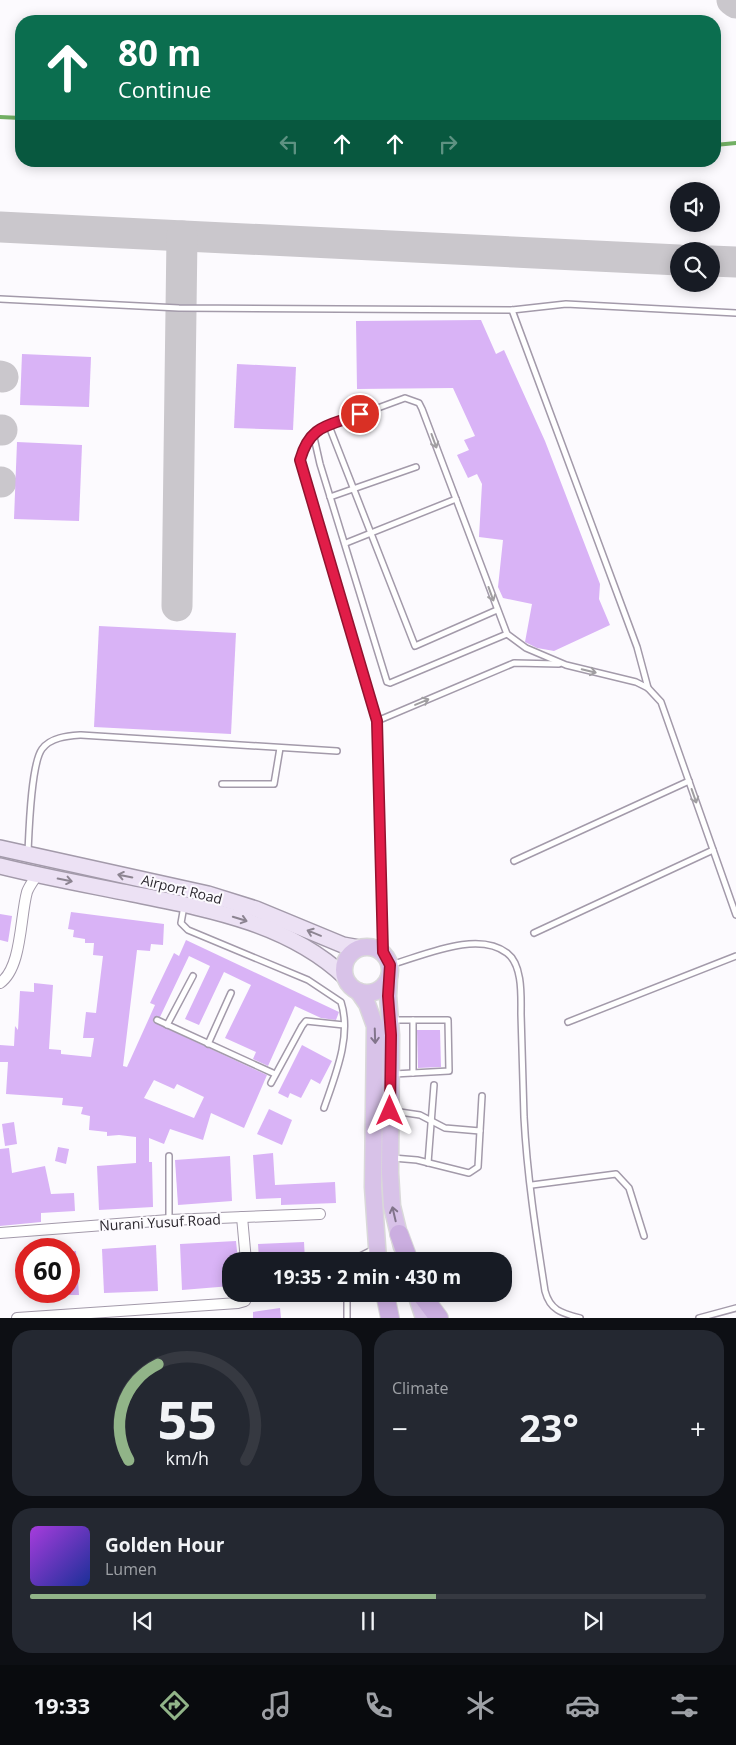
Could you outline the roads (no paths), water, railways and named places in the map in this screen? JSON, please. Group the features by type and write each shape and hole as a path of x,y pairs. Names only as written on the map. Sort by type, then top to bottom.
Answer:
{"highway":[{"path":"399,1234 404,1252"},
{"path":"387,1302 390,1318"},
{"path":"427,1302 440,1318"}],"main road":[{"name":"Airport Road","path":"0,848 208,894 256,909 343,944 360,948"},
{"name":"Airport Road","path":"0,866 184,903 256,924 316,952 345,977"},
{"path":"378,1252 372,1187 375,1026 367,1004 358,991 348,983 345,977 344,964 348,957 360,948 368,946 388,965 390,1158 392,1206 399,1234"},
{"path":"358,991 369,994 383,988 388,965"},
{"path":"389,1302 395,1318"},
{"path":"419,1302 424,1318"}],"street":[{"path":"0,983 7,978 14,961 28,891 38,875"},
{"name":"Nurani Yusuf Road","path":"0,1233 169,1220 320,1214"},
{"path":"242,1217 245,1252"},
{"path":"17,1318 222,1299"}],"lane":[{"path":"0,299 179,308 512,310 566,304 736,313"},
{"path":"512,310 637,647 648,688"},
{"path":"566,665 526,648 506,634 422,409 413,399 395,400 313,433 305,444 300,460 377,721 388,965 468,943 497,947 509,954 515,964 520,988 524,1119 532,1185 533,1211 548,1301 555,1310 580,1318"},
{"path":"329,426 415,646 497,610"},
{"path":"313,433 330,497 387,682 390,683 506,634"},
{"path":"330,497 416,467"},
{"path":"346,544 456,499"},
{"path":"377,721 514,664 531,662 566,665 636,682 648,688 661,702 736,915"},
{"path":"27,854 35,768 42,749 54,740 81,735 337,751"},
{"path":"222,784 274,784 280,748"},
{"path":"514,860 689,781"},
{"path":"534,933 713,850"},
{"path":"184,903 181,923 188,930 308,980 341,1002 344,1025 339,1064 324,1108"},
{"path":"568,1022 736,956"},
{"path":"167,1026 193,976"},
{"path":"208,1044 231,993"},
{"path":"157,1020 276,1074"},
{"path":"390,1020 448,1020 449,1072 390,1074"},
{"path":"413,1073 414,1020"},
{"path":"271,1083 306,1021 344,1025"},
{"path":"428,1163 434,1085"},
{"path":"390,1158 417,1160 469,1173 473,1171 478,1167 482,1096"},
{"path":"390,1111 420,1115 445,1128 480,1131"},
{"path":"169,1156 169,1220"},
{"path":"532,1185 616,1174 629,1188 644,1236"},
{"path":"347,1302 347,1318"},
{"path":"699,1318 736,1308"}],"waterway":[{"path":"0,117 15,118"},
{"path":"721,144 736,143"}]}
